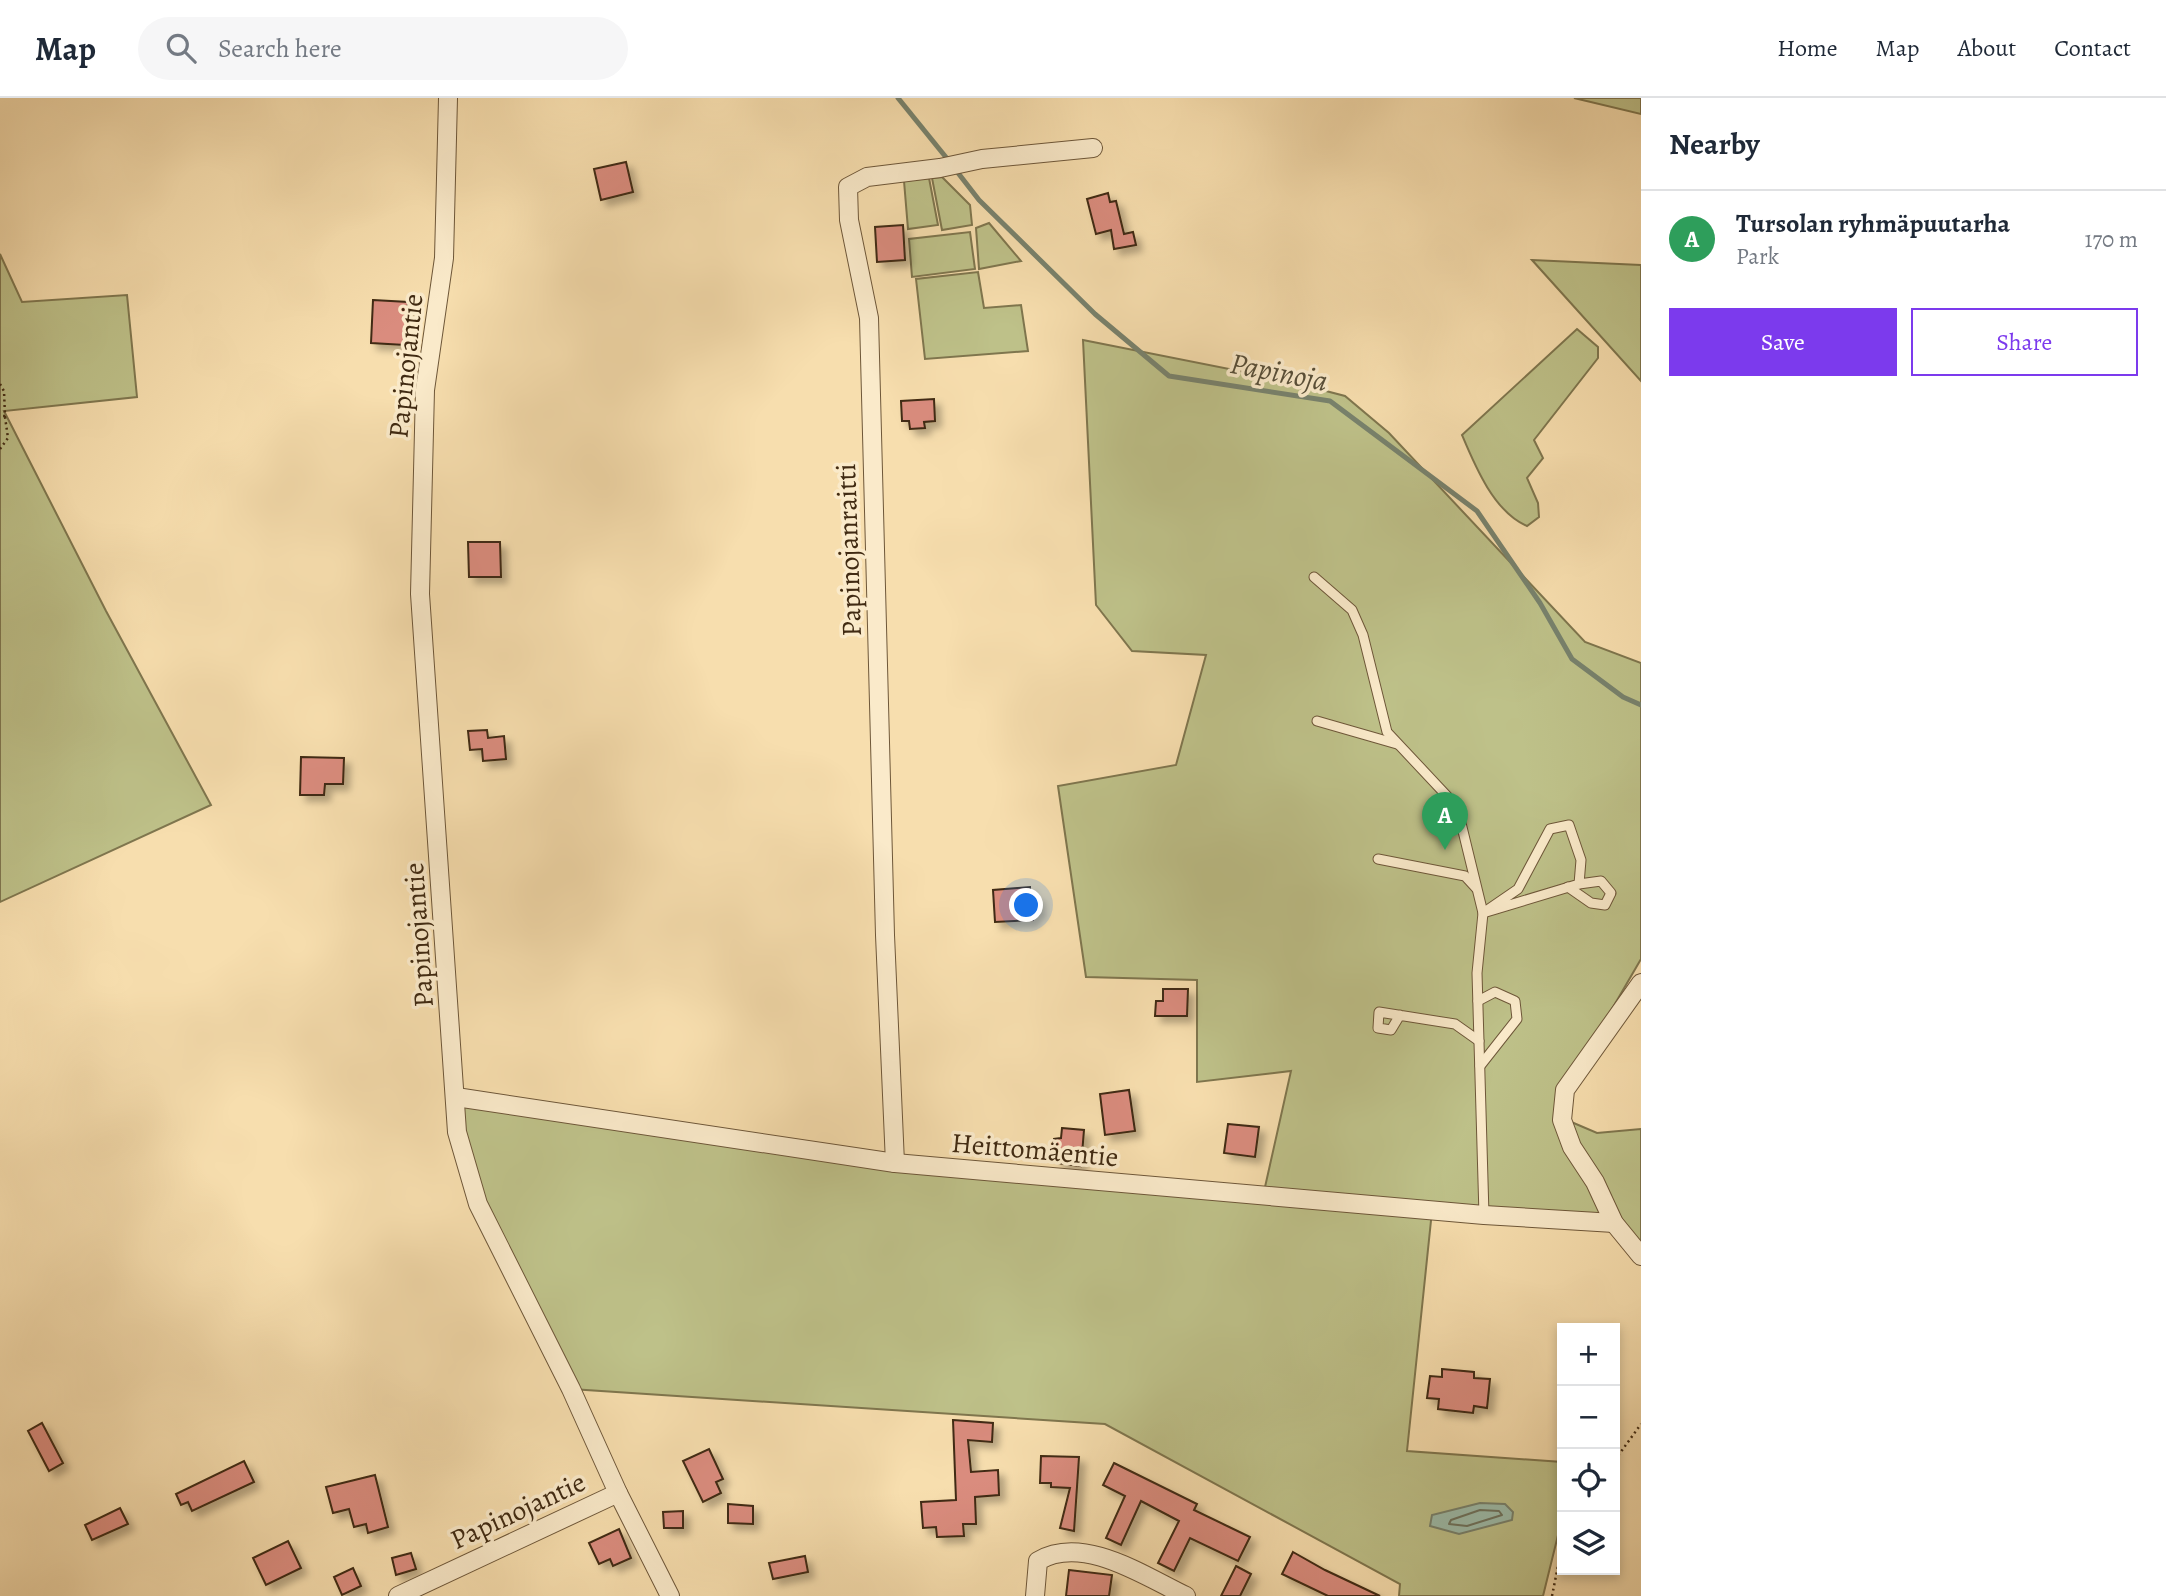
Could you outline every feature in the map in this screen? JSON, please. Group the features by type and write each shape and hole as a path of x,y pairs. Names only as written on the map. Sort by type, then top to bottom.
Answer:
{"street":[{"name":"Papinojantie","path":"398,1596 618,1493 570,1389 478,1205 457,1132 420,594 425,390 444,258 448,98"},
{"name":"Papinojanraitti","path":"895,1163 885,935 885,829 869,318 849,220 848,187 867,177 1093,148"},
{"path":"1641,984 1564,1090 1562,1120 1572,1147 1595,1182 1614,1223 1641,1256"},
{"name":"Heittomäentie","path":"456,1097 895,1163 1484,1216 1614,1223"},
{"path":"618,1493 670,1596"},
{"path":"1035,1596 1038,1561 1052,1553 1090,1553 1186,1596"}],"lane":[{"path":"1314,576 1352,610 1363,635 1387,732 1447,796 1456,814 1477,889 1483,913 1477,973 1484,1216"},
{"path":"1317,721 1398,744"},
{"path":"1483,913 1518,889 1550,829 1569,825 1581,860 1578,884"},
{"path":"1378,859 1465,876 1477,889"},
{"path":"1483,913 1568,887 1578,884 1601,881 1611,893 1605,905 1591,903 1568,887"},
{"path":"1478,1001 1495,992 1515,1001 1517,1019 1480,1066"},
{"path":"1400,1015 1455,1024 1479,1041"}],"path":[{"path":"0,384 4,391 8,438 0,449"},
{"path":"0,416 5,416"},
{"path":"1620,1453 1641,1424"},
{"path":"1552,1596 1557,1571"}],"green space":[{"path":"1574,98 1641,98 1641,114"},
{"path":"942,177 970,205 972,225 942,230 932,178"},
{"path":"929,178 938,225 908,229 904,181"},
{"path":"989,223 1021,261 979,269 976,228"},
{"path":"970,232 975,269 912,277 909,239"},
{"path":"0,254 22,302 127,295 137,397 4,411 106,611 211,805 0,902"},
{"path":"1532,260 1641,265 1641,381"},
{"path":"978,272 984,308 1021,305 1028,351 925,359 916,279"},
{"path":"1577,329 1598,347 1598,358 1534,440 1543,458 1527,478 1538,503 1539,517 1527,526 1515,519 1495,499 1462,435"},
{"path":"1083,340 1280,379 1345,396 1389,433 1585,642 1641,663 1641,959 1565,1090 1562,1120 1614,1223 1432,1211 1407,1451 1557,1462 1557,1539 1543,1596 1399,1596 1400,1584 1105,1424 571,1389 478,1204 456,1097 895,1163 1263,1196 1291,1071 1197,1082 1197,980 1086,977 1058,786 1176,765 1206,655 1132,651 1096,605"},
{"path":"1569,1121 1597,1133 1641,1129 1641,1245 1600,1186 1582,1154"}],"water":[{"path":"1480,1503 1505,1504 1513,1512 1512,1520 1459,1534 1430,1526 1432,1515"}],"building":[{"path":"626,162 633,192 601,200 594,169"},
{"path":"1108,193 1110,202 1116,201 1124,234 1133,232 1136,245 1114,249 1111,230 1096,234 1087,199"},
{"path":"903,225 905,260 877,262 875,227"},
{"path":"373,300 408,302 405,345 371,343"},
{"path":"934,399 935,421 924,422 925,428 910,429 909,421 902,421 901,401"},
{"path":"468,542 500,542 501,577 469,577"},
{"path":"487,730 488,738 504,736 506,759 483,761 482,749 470,750 468,731"},
{"path":"301,757 344,758 343,784 325,784 324,795 300,795"},
{"path":"1030,887 1030,896 1038,896 1039,913 1033,913 1033,920 995,922 993,890"},
{"path":"1163,989 1188,989 1187,1016 1155,1016 1156,1001 1163,1001"},
{"path":"1129,1090 1135,1131 1105,1135 1100,1094"},
{"path":"1228,1124 1259,1127 1255,1157 1224,1153"},
{"path":"1062,1128 1084,1130 1081,1166 1058,1163 1058,1155 1052,1154 1054,1139 1061,1138"},
{"path":"1442,1369 1474,1372 1474,1378 1490,1379 1487,1408 1474,1406 1473,1413 1438,1409 1439,1399 1427,1398 1430,1376 1442,1377"},
{"path":"953,1420 993,1423 992,1442 968,1440 971,1472 998,1470 999,1495 975,1497 976,1524 963,1524 964,1536 937,1537 936,1527 923,1528 921,1502 956,1500"},
{"path":"42,1423 63,1463 49,1471 28,1431"},
{"path":"709,1449 723,1479 716,1482 721,1493 703,1502 683,1461"},
{"path":"1041,1456 1079,1457 1074,1531 1060,1528 1070,1488 1051,1487 1051,1483 1040,1483"},
{"path":"244,1461 254,1482 192,1511 188,1502 181,1505 176,1494"},
{"path":"1114,1463 1197,1504 1194,1510 1250,1537 1238,1561 1190,1538 1174,1571 1158,1563 1179,1521 1141,1501 1121,1545 1106,1538 1125,1496 1103,1485"},
{"path":"375,1475 388,1527 368,1533 366,1524 354,1527 349,1509 333,1513 326,1487"},
{"path":"728,1504 753,1506 753,1524 728,1523"},
{"path":"120,1508 128,1524 92,1540 85,1525"},
{"path":"683,1511 683,1528 664,1528 663,1512"},
{"path":"619,1529 631,1558 613,1566 610,1559 599,1564 589,1543"},
{"path":"288,1541 301,1568 266,1585 253,1558"},
{"path":"1293,1552 1380,1596 1328,1596 1282,1574"},
{"path":"411,1553 416,1569 396,1575 392,1558"},
{"path":"805,1556 808,1572 773,1579 769,1563"},
{"path":"1236,1566 1251,1574 1240,1596 1221,1596"},
{"path":"353,1568 361,1586 342,1595 334,1577"},
{"path":"1069,1570 1112,1575 1109,1596 1066,1596"}],"waterway":[{"name":"Papinoja","path":"898,98 949,161"},
{"name":"Papinoja","path":"955,169 979,200 1095,314 1169,376 1330,401 1477,511 1540,603 1572,659 1623,697 1641,705"}],"place":[{"name":"Tursolan ryhmäpuutarha","path":"1445,850"}]}
